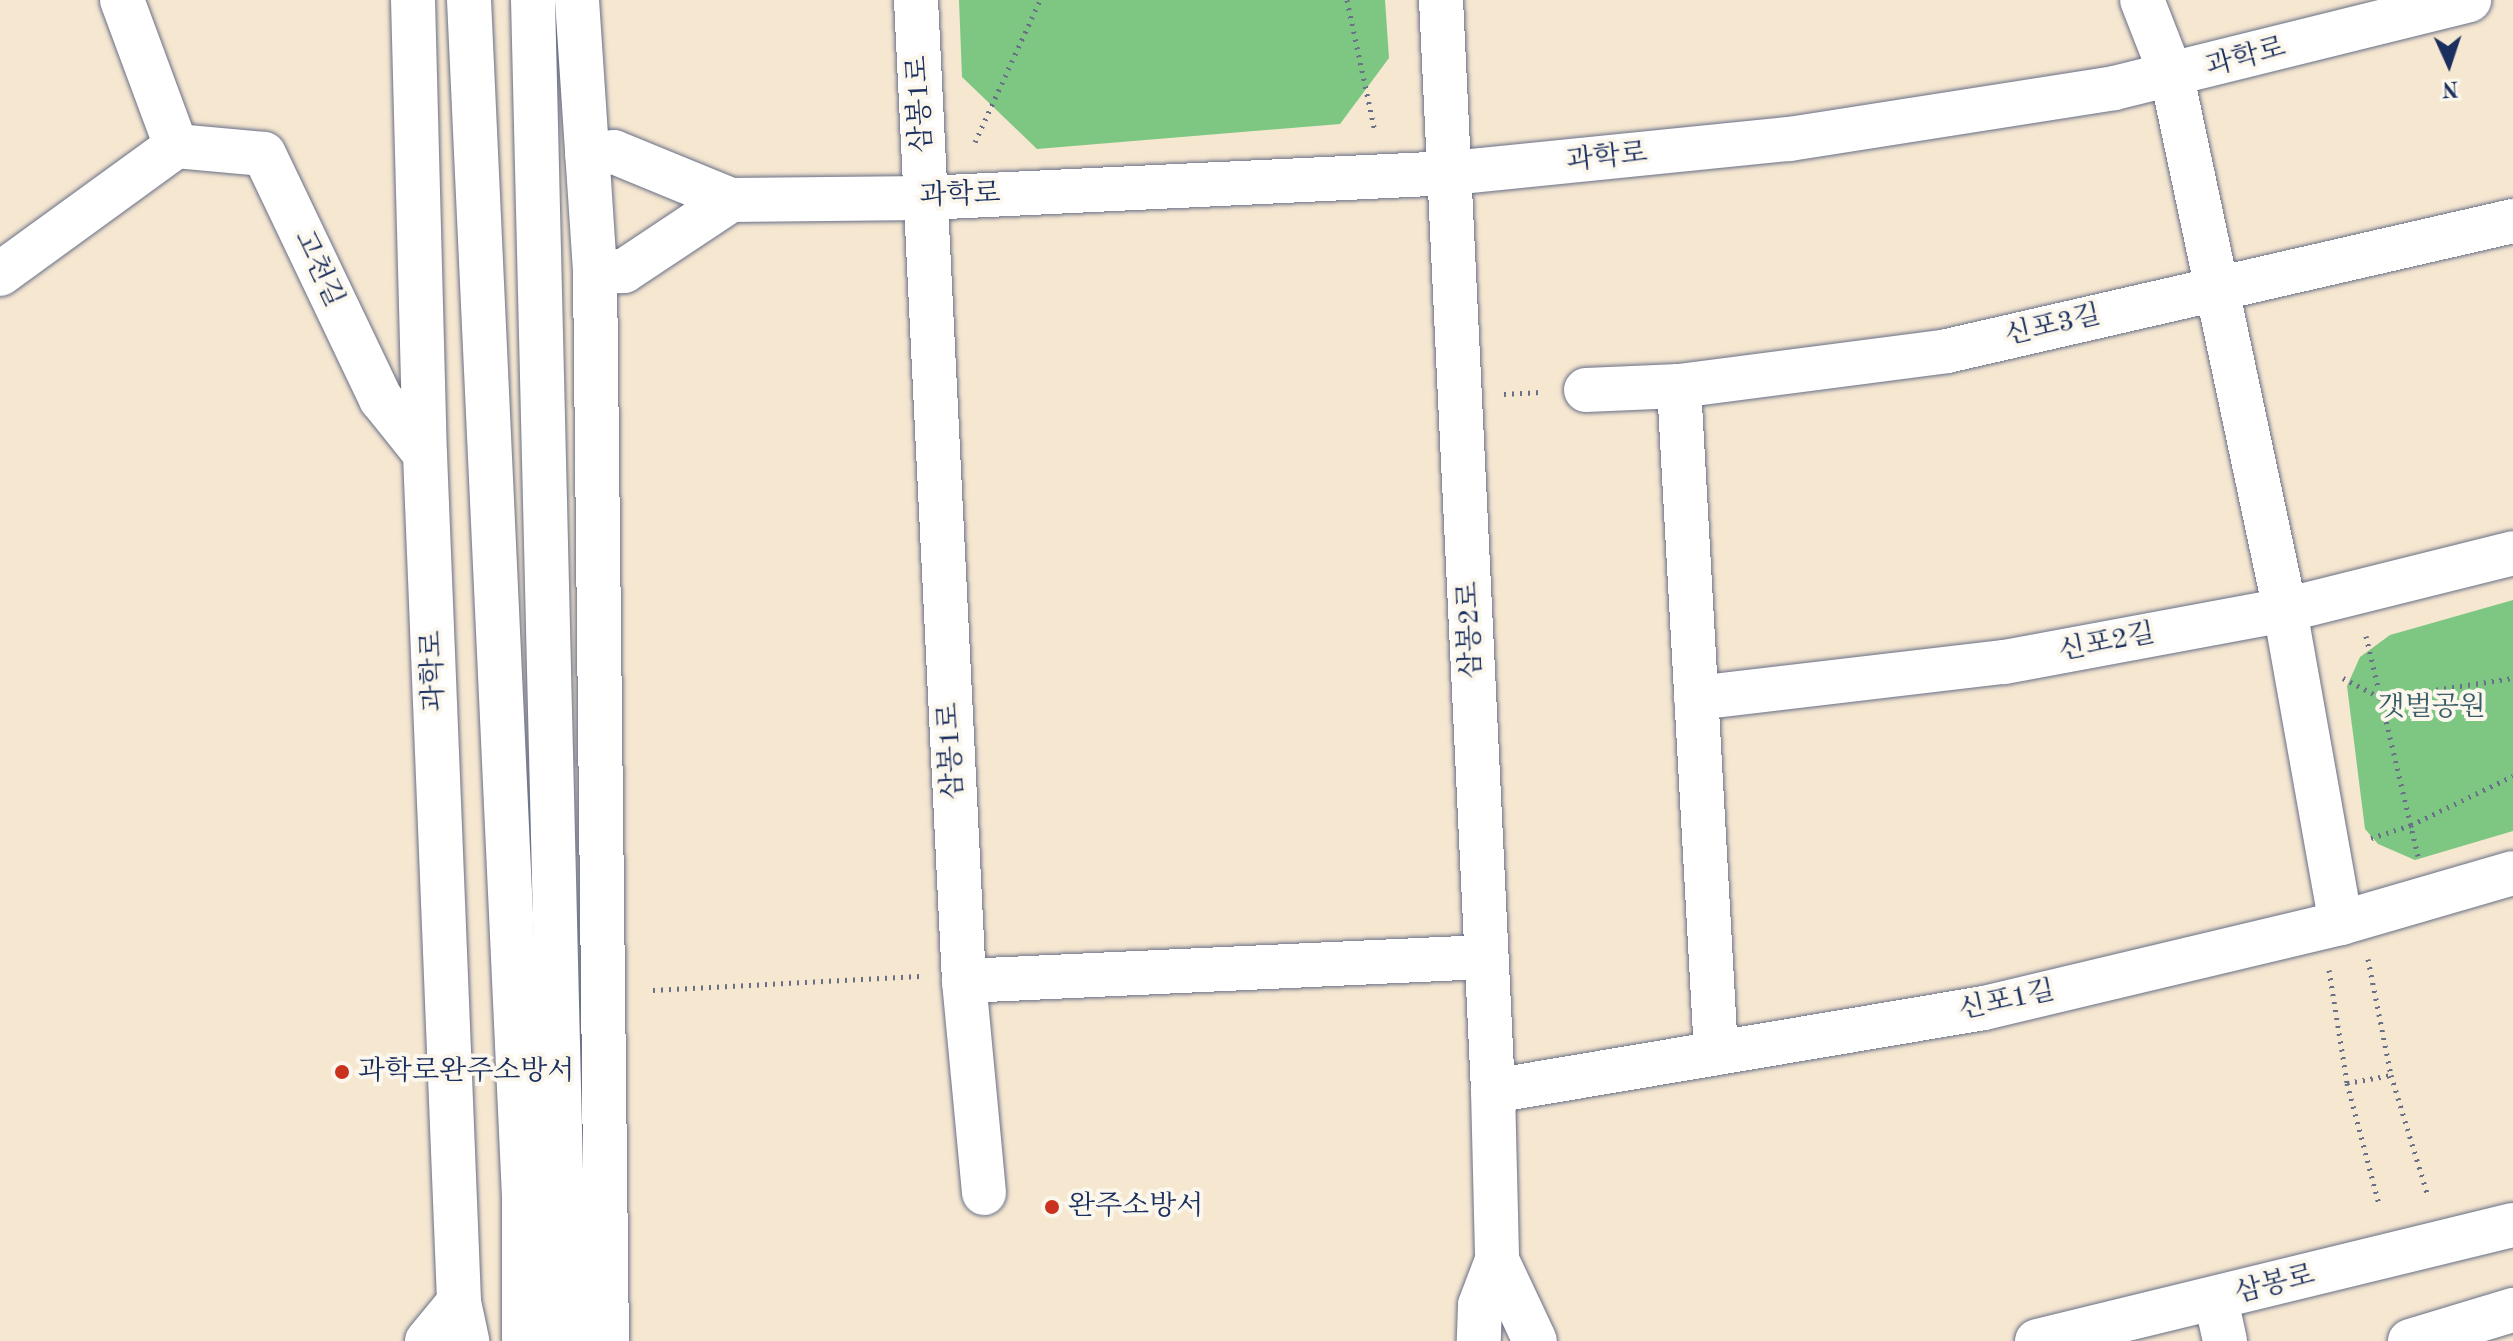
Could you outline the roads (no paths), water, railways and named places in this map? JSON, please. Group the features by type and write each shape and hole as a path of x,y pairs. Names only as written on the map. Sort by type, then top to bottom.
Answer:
{"street":[{"path":"0,274 176,146 122,0"},
{"name":"과학로","path":"413,0 425,454 463,1322"},
{"path":"469,0 542,1197 565,1341"},
{"path":"524,1341 542,1197 533,0"},
{"path":"577,0 595,272 607,1341"},
{"name":"삼봉1로","path":"916,0 925,198 945,978 984,1193"},
{"name":"삼봉2로","path":"1441,0 1452,173 1493,1091 1497,1260 1480,1305 1479,1341"},
{"path":"2142,0 2172,77 2354,939"},
{"name":"과학로","path":"587,154 614,152 731,200 925,198 1452,173 1789,139 2172,77 2469,0"},
{"name":"고천길","path":"176,146 264,154 381,399 425,454"},
{"path":"595,272 624,271 731,200"},
{"name":"신포3길","path":"1586,390 1679,386 1947,351 2513,221"},
{"path":"1679,386 1716,1053"},
{"name":"신포2길","path":"1696,698 2004,662 2285,610 2513,553"},
{"name":"신포1길","path":"1493,1091 1984,1008 2354,939 2513,873"},
{"path":"945,978 1485,957"},
{"name":"삼봉로","path":"2037,1341 2221,1320 2513,1225"},
{"name":"삼봉2로","path":"1497,1260 1535,1341"},
{"path":"2410,1341 2513,1310"},
{"path":"427,1341 463,1322"}],"place":[{"name":"과학로완주소방서","path":"342,1072"},
{"name":"완주소방서","path":"1052,1207"}],"park label":[{"name":"갯벌공원","path":"2432,708"}]}
